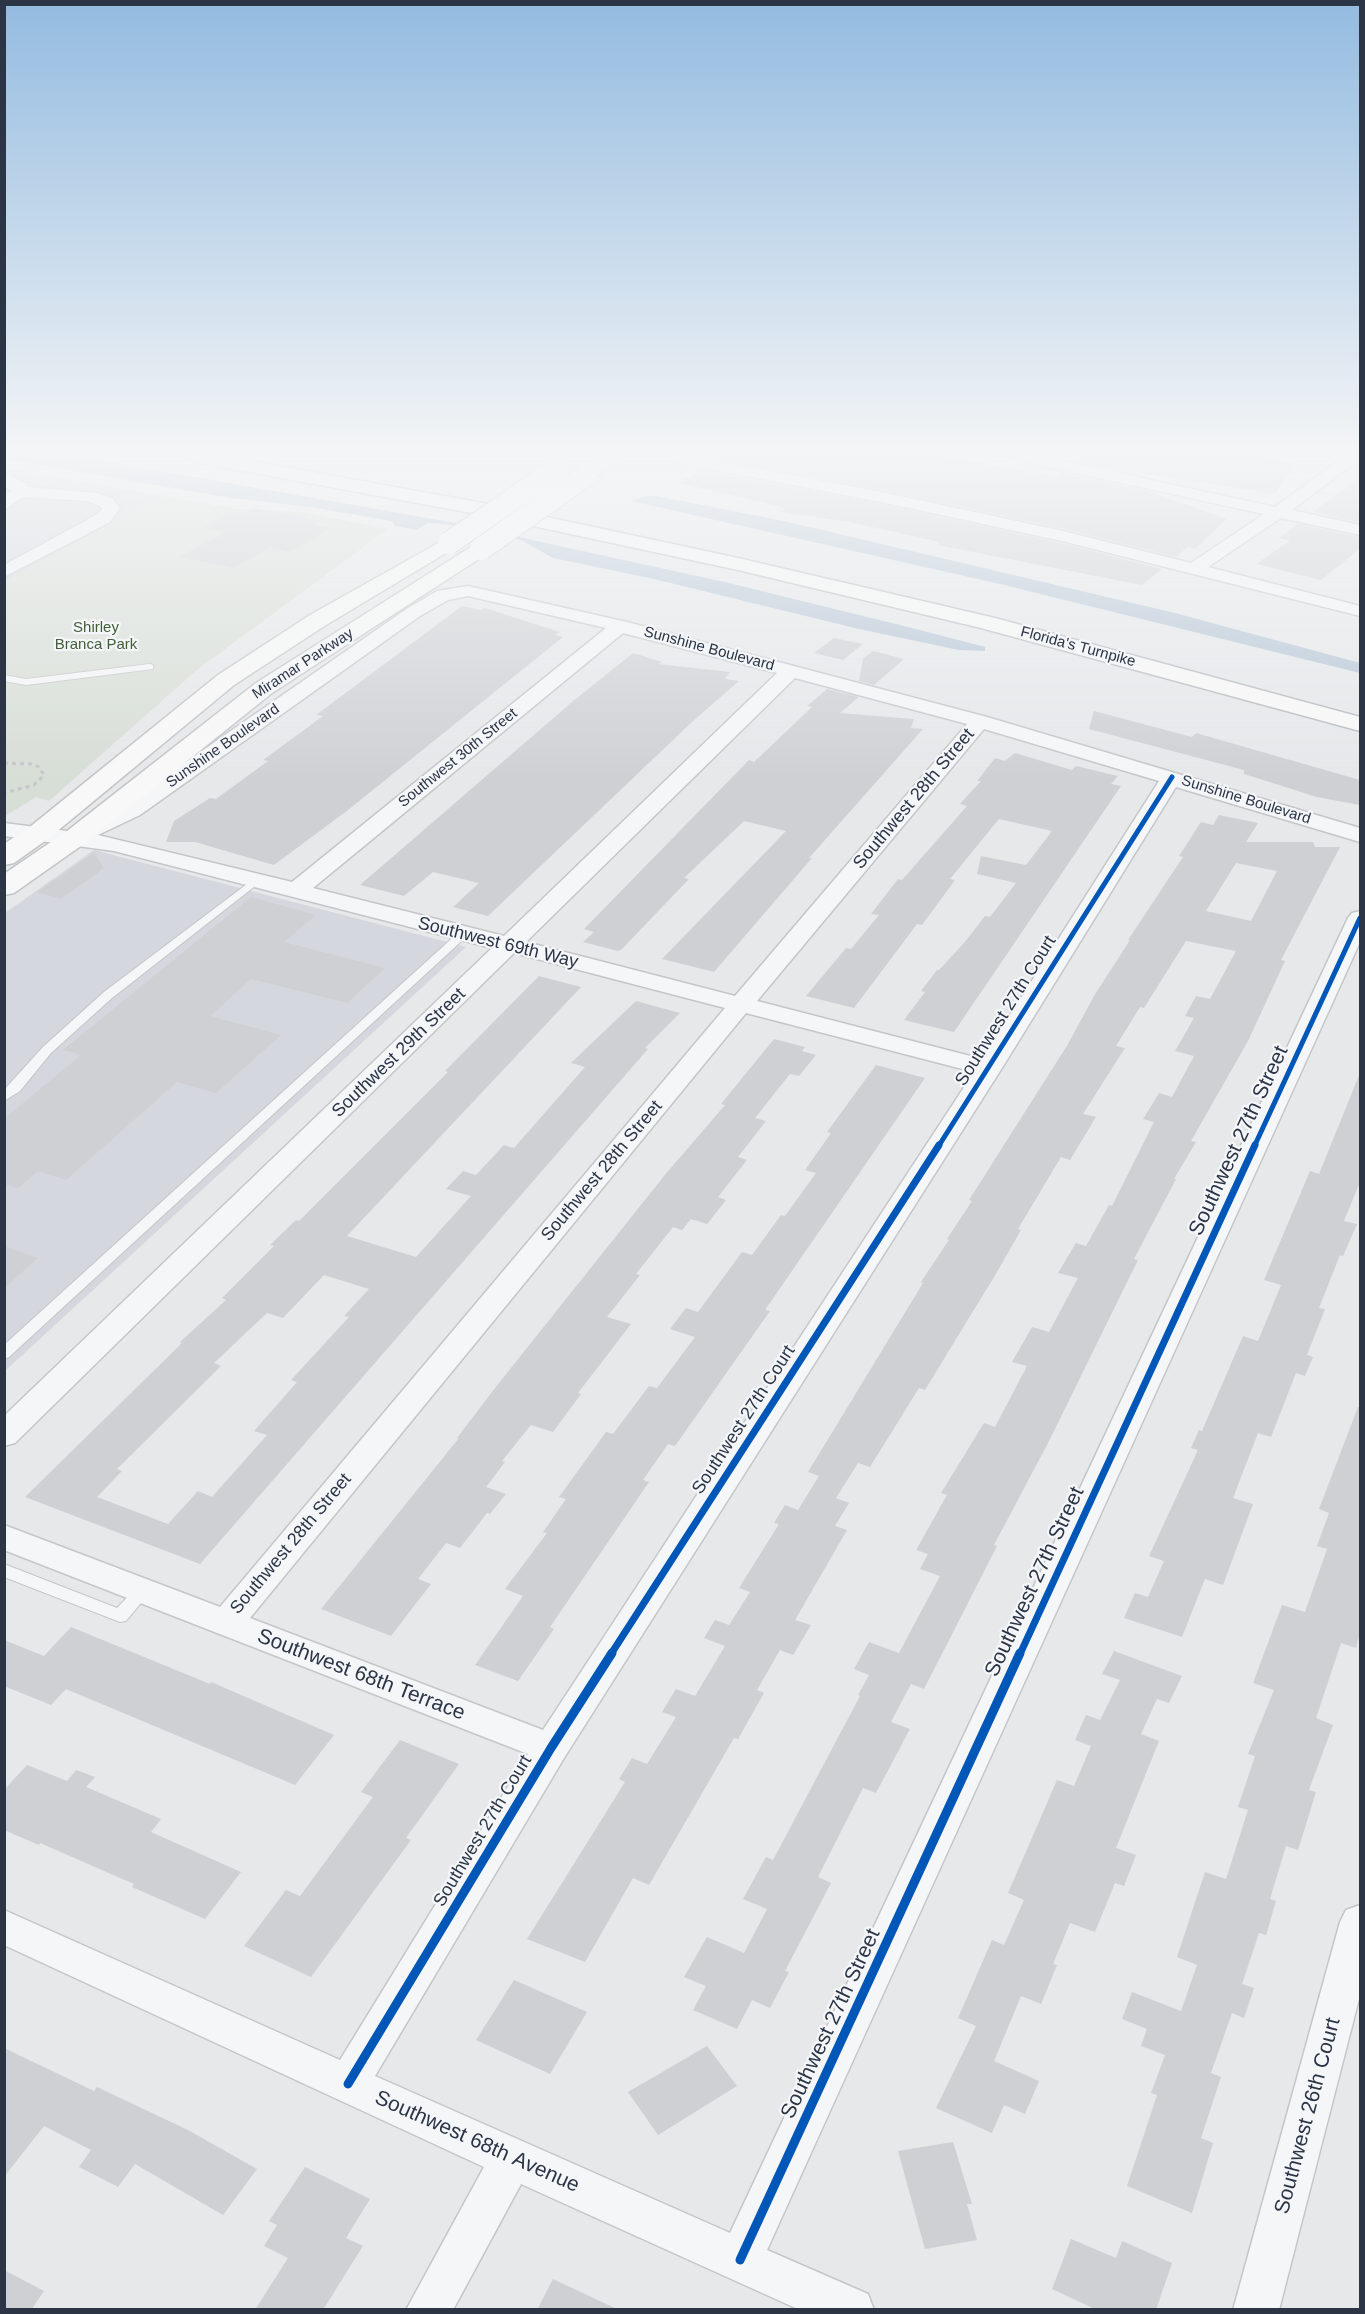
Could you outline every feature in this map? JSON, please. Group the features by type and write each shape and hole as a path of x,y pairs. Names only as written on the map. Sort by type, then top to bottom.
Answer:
{"main road":[{"name":"Miramar Parkway","path":"4,857 40,832 226,680 318,620 413,564"},
{"name":"Miramar Parkway","path":"4,887 76,837 264,688 458,564"},
{"name":"Florida's Turnpike","path":"737,564 1073,645 1360,724"},
{"name":"Florida's Turnpike","path":"818,564 1131,639"}],"street":[{"path":"4,572 19,564"},
{"path":"1173,564 1360,611"},
{"path":"1194,569 1201,564"},
{"name":"Sunshine Boulevard","path":"76,837 132,810 443,595 460,591 479,592 792,670 980,721 1360,835"},
{"name":"Southwest 30th Street","path":"295,891 620,626"},
{"name":"Southwest 29th Street","path":"4,1435 792,670"},
{"name":"Southwest 28th Street","path":"226,1623 741,1004 980,721"},
{"name":"Southwest 27th Court","path":"348,2084 551,1748 989,1068 1172,777"},
{"name":"Southwest 69th Way","path":"4,829 40,832 115,844 989,1068"},
{"name":"Southwest 27th Street","path":"740,2260 1360,918"},
{"name":"Southwest 68th Terrace","path":"4,1537 551,1748"},
{"name":"Southwest 26th Court","path":"1256,2310 1360,1923"},
{"name":"Southwest 68th Avenue","path":"4,1927 512,2159 852,2310"},
{"path":"428,2310 512,2159"}],"lane":[{"path":"4,678 26,682 150,667"},
{"path":"4,1097 15,1089 47,1050 108,995 255,880"},
{"path":"4,1354 462,934"},
{"path":"4,1570 120,1616 143,1591"}],"path":[{"path":"4,763 33,764 39,767 44,775 34,785 4,793"}],"shaded area":[{"path":"5,564 38,564 5,582"},
{"path":"94,850 466,947 5,1371 5,913"}],"green space":[{"name":"Shirley Branca Park","path":"38,564 341,564 198,669 49,801 36,797 5,816 5,582"}],"water":[{"path":"582,564 642,564 920,630 985,647 985,651 959,650 859,629 654,579"},
{"path":"911,564 967,564 1175,613 1360,663 1360,673"}],"building":[{"path":"214,564 241,564 234,568"},
{"path":"1034,564 1143,564 1162,569 1142,585"},
{"path":"1256,564 1341,564 1321,580"},
{"path":"462,606 481,610 485,608 560,632 555,635 563,637 348,810 274,865 195,842 166,842 174,821 210,798 216,799 268,761 263,760 323,716 316,715"},
{"path":"834,638 863,644 843,660 814,653"},
{"path":"873,651 904,659 874,685 859,681 863,659"},
{"path":"633,653 662,662 658,664 730,672 725,679 739,681 692,722 488,916 453,907 479,883 433,872 404,896 360,885 572,702"},
{"path":"827,689 859,697 840,713 914,719 911,728 923,729 809,858 812,858 714,972 662,959 786,831 744,821 684,878 689,879 622,949 618,951 583,942 594,932 584,929 749,760 754,762 812,707 807,706"},
{"path":"1094,711 1192,737 1196,733 1360,780 1360,805 1317,797 1244,774 1244,770 1089,729"},
{"path":"1015,753 1072,770 1076,766 1118,776 1111,784 1121,786 954,1032 904,1020 925,992 921,991 937,970 964,943 985,916 990,917 1016,883 977,874 981,856 1026,865 1052,831 999,819 950,879 955,880 922,925 917,924 854,1008 806,996 846,948 851,949 879,915 871,914 898,879 902,880 967,806 960,804 981,781 977,781 995,758 1005,761"},
{"path":"1219,815 1258,823 1246,842 1313,842 1315,847 1340,847 1281,960 1285,961 1248,1041 1191,1141 1196,1142 1174,1179 1176,1179 1134,1259 1138,1260 924,1689 911,1684 891,1722 910,1729 876,1793 863,1788 818,1877 831,1883 785,1971 789,1972 770,2008 752,2000 737,2029 693,2010 706,1986 684,1977 707,1937 744,1953 767,1909 743,1899 766,1857 773,1860 860,1696 858,1695 869,1675 854,1669 869,1642 899,1653 940,1576 920,1569 928,1554 916,1550 947,1495 941,1493 984,1423 995,1427 1027,1366 1012,1362 1032,1327 1049,1332 1078,1278 1058,1273 1076,1243 1086,1246 1109,1205 1112,1206 1154,1122 1143,1119 1159,1093 1172,1097 1194,1056 1175,1051 1194,1018 1185,1016 1196,996 1210,999 1236,951 1186,941 1144,1008 1140,1007 1116,1046 1125,1048 1083,1114 1096,1117 1070,1160 1061,1157 1018,1229 1021,1230 997,1272 925,1390 919,1388 870,1467 858,1463 836,1498 849,1503 835,1526 847,1530 795,1620 811,1625 793,1655 780,1650 757,1690 764,1693 738,1739 734,1738 649,1885 633,1878 585,1962 527,1939 625,1782 619,1779 632,1758 647,1764 676,1717 662,1712 676,1689 695,1696 725,1646 704,1638 715,1620 729,1625 750,1592 739,1588 779,1524 774,1523 785,1505 798,1510 819,1476 808,1472 923,1283 921,1282 949,1240 947,1239 972,1201 969,1200 1068,1044 1094,996 1130,940 1128,940 1183,857 1179,856 1201,822 1213,825","holes":["1236,863 1277,871 1251,921 1206,911"]},
{"path":"94,853 104,868 61,899 37,892"},
{"path":"251,897 316,915 284,942 385,968 347,1003 251,979 210,1016 281,1035 216,1093 177,1082 66,1180 38,1171 18,1188 4,1184 4,1119 81,1055 63,1050"},
{"path":"539,976 581,987 347,1236 416,1257 471,1196 446,1189 463,1171 476,1175 504,1145 514,1148 585,1067 571,1063 636,1001 680,1013 645,1048 648,1049 200,1564 25,1497 182,1343 180,1342 226,1300 222,1298 274,1246 270,1245 296,1220 299,1221 448,1072 445,1071","holes":["324,1275 369,1289 344,1316 349,1317 291,1380 297,1382 254,1431 267,1435 212,1497 198,1491 168,1524 97,1497 122,1471 117,1469 221,1366 214,1363 267,1313 283,1318"]},
{"path":"774,1039 805,1047 802,1051 816,1055 799,1076 790,1074 755,1118 766,1121 738,1157 747,1160 718,1197 726,1200 707,1224 691,1219 682,1230 673,1227 636,1274 640,1275 607,1317 631,1324 578,1393 581,1394 553,1432 531,1425 502,1461 505,1462 486,1487 506,1494 490,1514 487,1513 460,1548 446,1543 418,1579 431,1584 391,1636 321,1609 459,1438 457,1438 495,1388 664,1176 725,1105 721,1104"},
{"path":"876,1065 925,1078 765,1310 770,1311 675,1446 668,1444 643,1480 649,1482 550,1627 554,1629 518,1681 475,1665 523,1596 505,1589 547,1533 543,1532 566,1499 559,1497 606,1432 613,1434 649,1386 657,1388 695,1337 670,1329 686,1308 698,1312 742,1252 752,1255 781,1215 785,1216 816,1173 805,1170 831,1133 827,1132"},
{"path":"1360,1073 1360,1182 1344,1221 1357,1224 1343,1256 1340,1255 1319,1308 1325,1309 1307,1355 1313,1357 1305,1376 1296,1373 1271,1437 1258,1433 1233,1498 1253,1504 1223,1585 1205,1579 1182,1637 1124,1618 1135,1593 1148,1597 1164,1561 1149,1556 1198,1450 1191,1448 1199,1430 1202,1431 1243,1336 1258,1341 1281,1285 1264,1280 1310,1171 1319,1174"},
{"path":"4,1246 38,1258 4,1288"},
{"path":"1358,1407 1360,1407 1360,1633 1356,1648 1341,1643 1316,1718 1333,1725 1309,1790 1316,1792 1298,1850 1286,1846 1270,1899 1276,1901 1266,1935 1259,1933 1242,1984 1254,1988 1244,2018 1232,2013 1211,2073 1221,2077 1201,2138 1213,2143 1192,2213 1127,2186 1157,2095 1151,2093 1165,2055 1141,2046 1147,2029 1122,2019 1132,1992 1181,2011 1197,1965 1177,1957 1205,1872 1226,1879 1248,1810 1238,1807 1255,1756 1248,1754 1274,1690 1253,1683 1282,1605 1305,1612 1327,1549 1317,1546 1329,1513 1319,1509"},
{"path":"71,1627 210,1684 211,1682 334,1735 295,1785 66,1689 51,1705 4,1686 4,1640 44,1656"},
{"path":"1114,1651 1182,1676 1169,1703 1157,1699 1141,1734 1159,1741 1116,1848 1136,1855 1124,1886 1115,1883 1095,1932 1070,1923 1053,1964 1057,1965 1041,2004 1021,1996 994,2061 1039,2081 1025,2114 1004,2105 992,2133 936,2108 976,2026 958,2018 992,1940 1004,1945 1024,1900 1008,1893 1057,1780 1074,1786 1091,1746 1075,1740 1086,1715 1100,1720 1120,1680 1102,1674"},
{"path":"400,1740 459,1764 406,1838 411,1840 311,1977 244,1946 286,1890 300,1896 373,1797 361,1792"},
{"path":"27,1765 67,1781 76,1770 95,1777 86,1787 161,1819 151,1832 241,1872 205,1919 132,1887 134,1884 40,1843 39,1845 4,1830 4,1790"},
{"path":"514,1980 587,2012 550,2074 476,2040"},
{"path":"707,2046 737,2086 658,2135 628,2092"},
{"path":"4,2048 94,2091 97,2087 188,2130 257,2169 223,2215 135,2164 118,2187 79,2167 91,2150 44,2126 4,2177"},
{"path":"953,2142 972,2204 967,2204 977,2240 925,2249 898,2151"},
{"path":"305,2167 370,2199 346,2238 363,2246 323,2310 255,2310 288,2258 264,2246 277,2225 269,2221"},
{"path":"1071,2239 1116,2258 1122,2241 1172,2263 1156,2310 1097,2310 1052,2289"},
{"path":"4,2270 44,2291 31,2310 4,2310"},
{"path":"553,2279 619,2310 537,2310"}],"cycle path":[{"path":"348,2084 551,1748 989,1068 1172,777"},
{"path":"740,2260 1360,918"}]}
